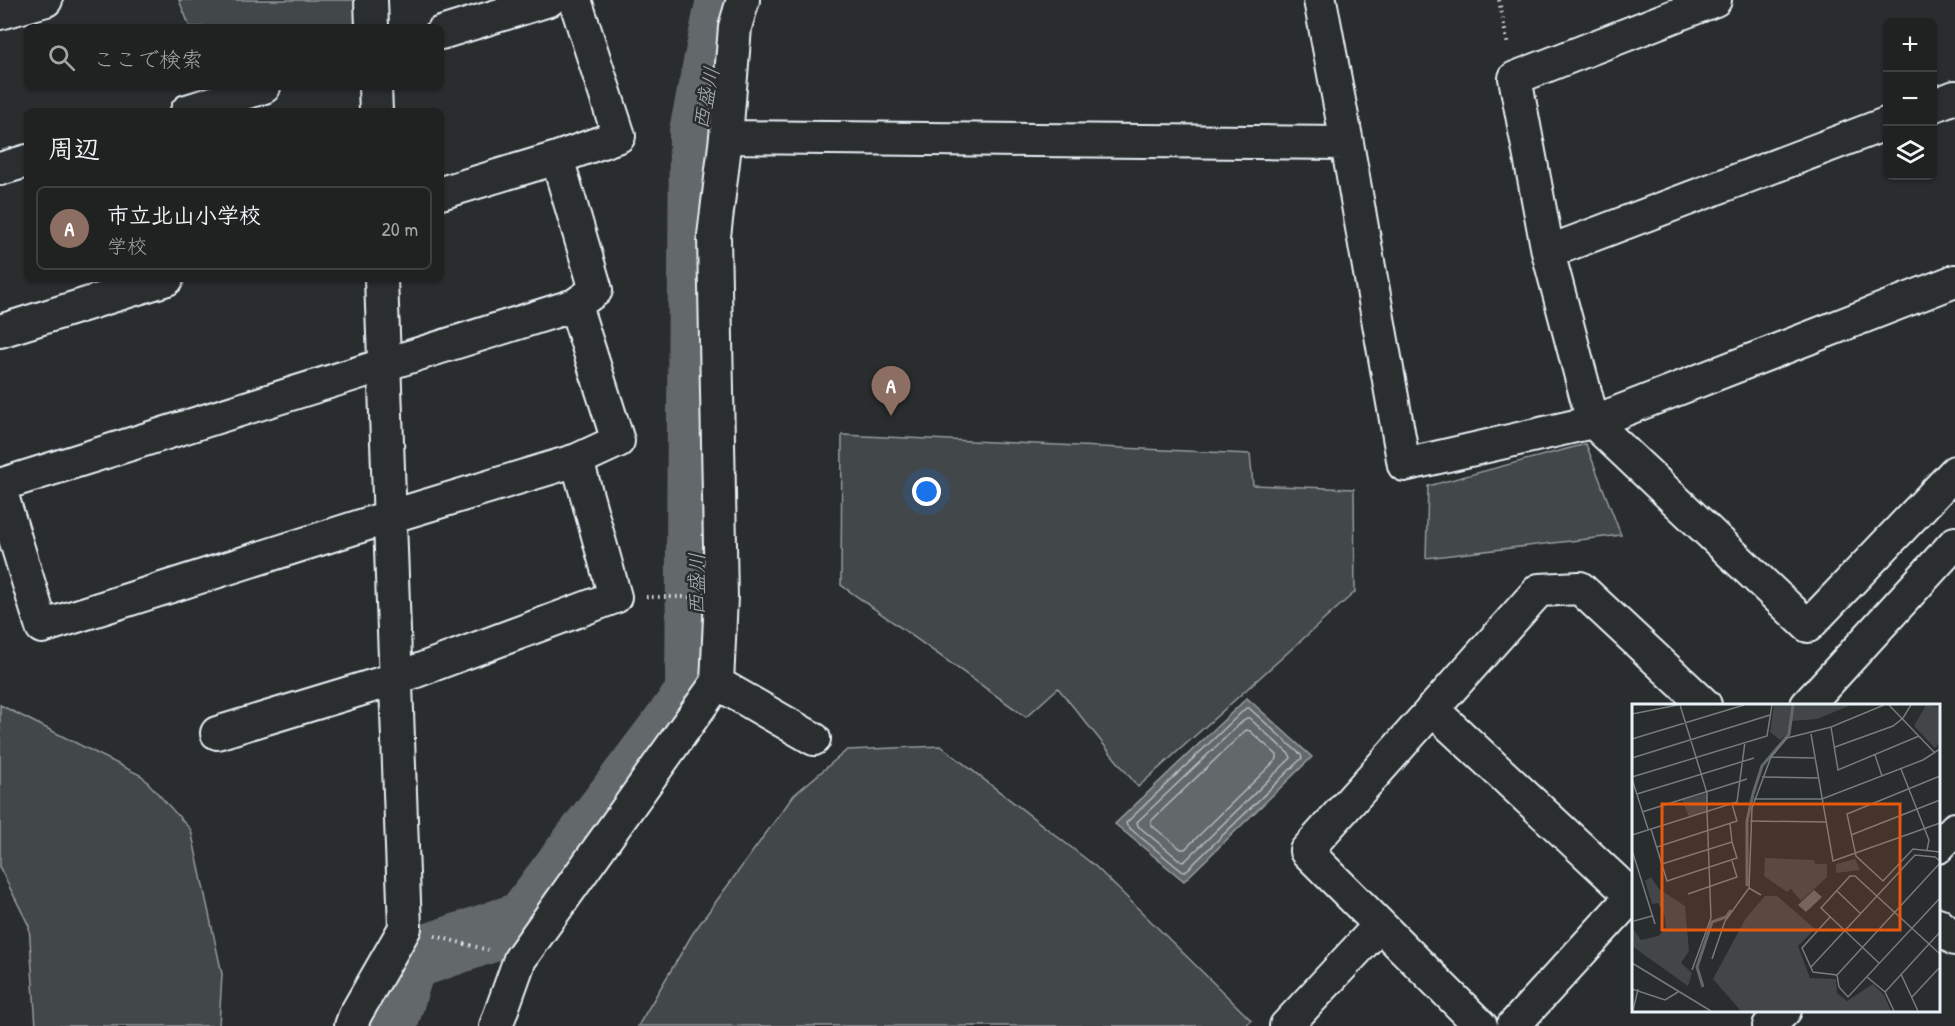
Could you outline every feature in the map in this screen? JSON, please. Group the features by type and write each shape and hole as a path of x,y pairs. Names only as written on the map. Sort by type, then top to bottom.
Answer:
{"street":[{"path":"0,14 46,0"},
{"path":"371,0 372,24"},
{"path":"444,32 549,0"},
{"path":"444,193 619,136 575,0"},
{"path":"496,1026 520,959 717,683 722,597 714,236 726,137 735,27 743,0"},
{"path":"1320,0 1404,465 1593,422 1955,281"},
{"path":"1715,0 1515,78 1548,252 1593,422 1808,626 1955,472"},
{"path":"197,108 254,90"},
{"path":"375,90 375,108"},
{"path":"1937,104 1955,97"},
{"path":"1548,252 1883,125"},
{"path":"726,137 1347,143"},
{"path":"557,158 596,290 575,305 384,363 0,487 42,627 577,460 618,441 575,305"},
{"path":"0,169 24,162"},
{"path":"0,332 158,282"},
{"path":"351,1026 355,1015 405,928 381,282"},
{"path":"217,733 395,678 615,597 577,460"},
{"path":"1808,704 1955,543"},
{"path":"1481,1026 1306,851 1539,590 1580,588 1704,704"},
{"path":"717,683 814,740"},
{"path":"1432,709 1632,894"},
{"path":"1940,845 1955,829"},
{"path":"1513,1026 1632,896"},
{"path":"1286,1026 1380,925"},
{"path":"1940,926 1955,939"},
{"path":"1769,1026 1784,1011"}],"path":[{"path":"1499,0 1515,78"},
{"path":"615,597 722,597"},
{"path":"405,928 520,959"}],"shaded area":[{"path":"179,0 371,0 372,24 189,24"},
{"path":"842,435 1250,454 1253,485 1354,489 1355,592 1138,787 1058,688 1026,717 841,585"},
{"path":"1586,444 1621,535 1426,558 1428,486"},
{"path":"0,705 142,776 191,830 222,974 219,1026 36,1026 29,926 0,868"},
{"path":"941,746 1095,866 1251,1020 1245,1026 638,1026 693,933 794,795 847,750"}],"water":[{"path":"1247,698 1312,757 1184,881 1115,824"}],"waterway":[{"name":"西盛川","path":"387,1026 407,961 524,921 695,694 699,132 726,0"}],"place":[{"name":"市立北山小学校","path":"891,416"}]}
